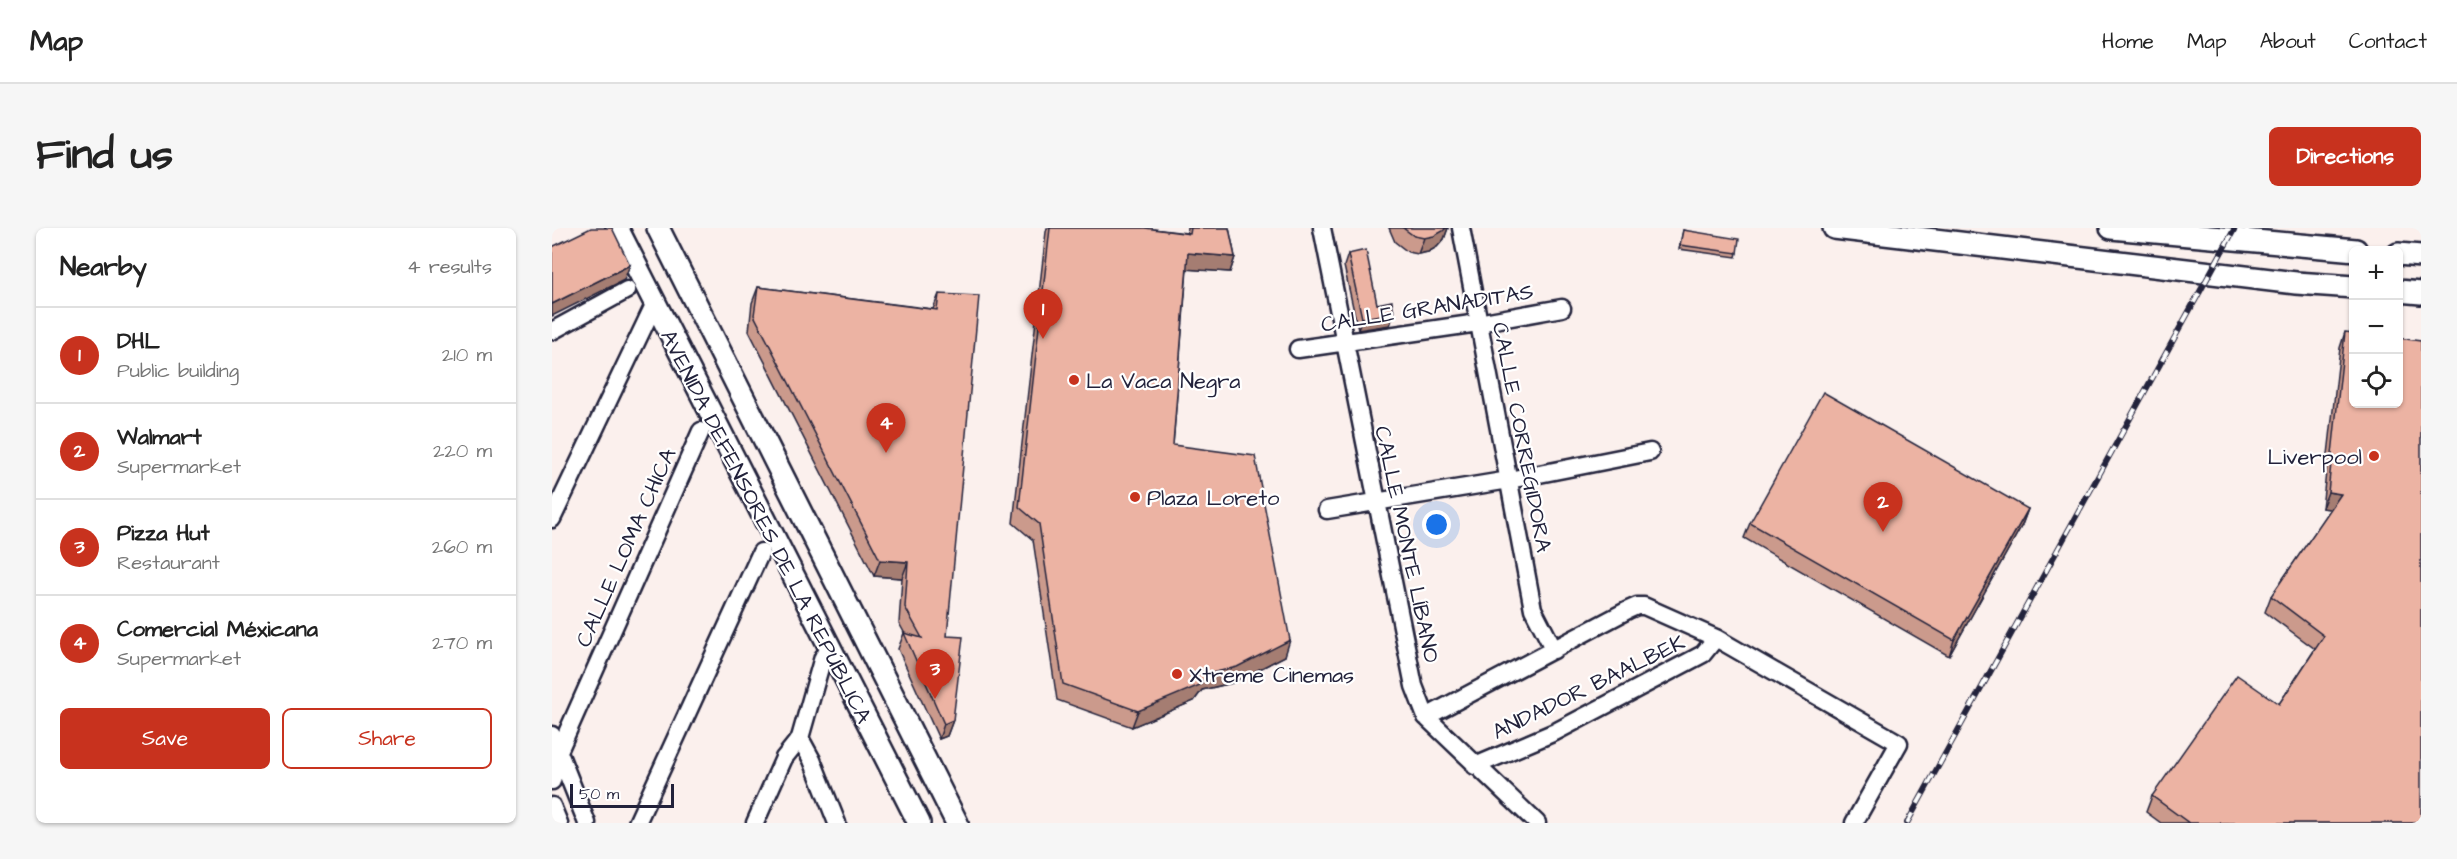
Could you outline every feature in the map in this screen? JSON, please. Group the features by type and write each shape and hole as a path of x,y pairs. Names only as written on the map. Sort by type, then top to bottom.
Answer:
{"main road":[{"name":"AVENIDA DEFENSORES DE LA REPÚBLICA","path":"617,228 654,305 919,823"},
{"name":"AVENIDA DEFENSORES DE LA REPÚBLICA","path":"658,228 957,823"},
{"path":"1834,228 1938,234 2296,283 2349,287"},
{"path":"2111,228 2198,232 2349,249"},
{"path":"2403,254 2421,256"},
{"path":"2403,291 2421,292"}],"street":[{"name":"CALLE MONTE LÍBANO","path":"1322,228 1375,501 1414,686 1426,717 1537,823"},
{"name":"CALLE CORREGIDORA","path":"1461,228 1533,609 1554,650"},
{"path":"552,331 627,290"},
{"path":"552,519 654,305"},
{"name":"CALLE GRANADITAS","path":"1298,349 1478,323 1562,308"},
{"name":"CALLE LOMA CHICA","path":"552,781 559,751 701,431"},
{"path":"1327,510 1509,480 1650,452"},
{"path":"637,823 761,552"},
{"path":"1426,717 1637,606 1644,606 1716,638 1899,743 1854,823"},
{"name":"ANDADOR BAALBEK","path":"1475,766 1555,732 1703,654 1716,638"},
{"path":"754,823 784,758 800,738 823,657"},
{"path":"552,735 587,823"},
{"path":"800,738 812,760 837,823"},
{"path":"552,806 559,823"}],"building":[{"path":"591,228 612,228 630,265 552,304 552,247"},
{"name":"Plaza Loreto","path":"1050,228 1145,228 1190,234 1191,228 1229,228 1235,257 1188,253 1173,445 1255,456 1290,640 1237,667 1208,674 1200,685 1138,711 1063,684 1039,524 1019,507"},
{"path":"1403,228 1446,228 1434,236 1424,238 1414,236"},
{"path":"1683,230 1739,239 1737,253 1680,245"},
{"path":"1366,250 1377,304 1392,301 1394,313 1362,318 1348,254"},
{"path":"758,287 937,310 939,294 979,296 947,636 963,637 953,720 944,724 904,633 922,638 905,607 908,562 880,560 754,315"},
{"path":"2345,332 2349,332 2349,408 2403,408 2403,339 2421,341 2421,823 2189,823 2152,796 2237,675 2279,704 2324,636 2271,596 2341,494 2328,492"},
{"path":"1823,392 2028,509 1954,640 1750,523"}],"railway":[{"path":"1907,823 2235,228"}],"place":[{"name":"DHL","path":"1043,339"},
{"name":"La Vaca Negra","path":"1074,380"},
{"name":"Comercial Méxicana","path":"886,453"},
{"name":"Liverpool","path":"2374,456"},
{"name":"Plaza Loreto","path":"1135,497"},
{"name":"Walmart","path":"1883,532"},
{"name":"Xtreme Cinemas","path":"1177,674"},
{"name":"Pizza Hut","path":"935,699"}]}
